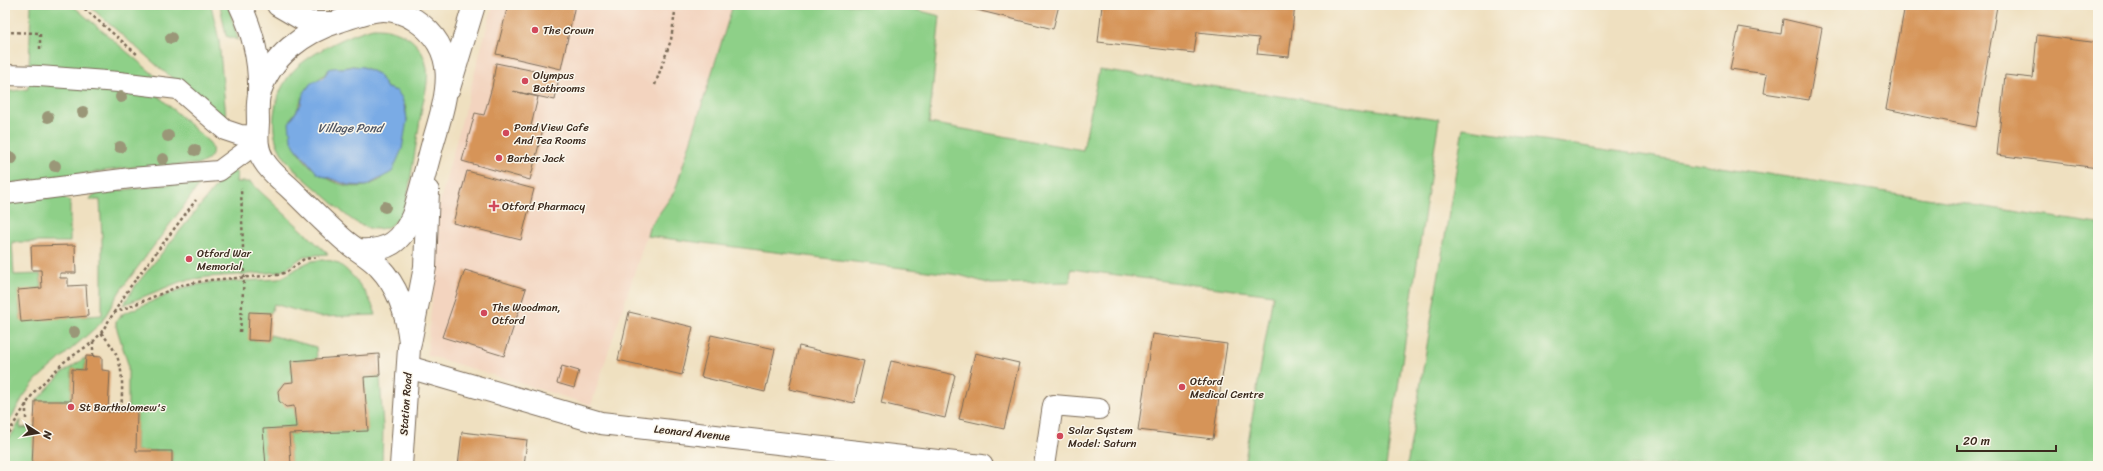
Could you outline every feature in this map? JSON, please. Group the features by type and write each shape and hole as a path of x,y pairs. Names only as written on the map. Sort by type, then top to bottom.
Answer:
{"main road":[{"path":"240,5 253,38 260,79 257,139 259,153 270,169 337,234 379,267 392,283 405,313 410,342"},
{"path":"278,5 308,23 322,24 339,21"},
{"path":"358,250 375,251 388,247 406,231 413,216 474,5"},
{"path":"259,96 271,70 290,48 312,31 379,8 406,15 424,26 433,35 442,49 446,63 448,79 445,101"},
{"path":"410,342 425,267 429,158"},
{"name":"Station Road","path":"401,466 410,342"},
{"name":"Leonard Avenue","path":"408,368 601,423 982,466"}],"lane":[{"path":"5,75 120,82 178,89 225,130 257,139"},
{"path":"5,194 131,178 219,171 257,139"},
{"path":"1044,466 1053,405 1099,410"}],"path":[{"path":"80,5 138,56"},
{"path":"656,85 671,40 676,5"},
{"path":"5,32 40,33 39,76"},
{"path":"5,438 26,404 50,375 64,362 93,342 101,333 130,287 219,171"},
{"path":"240,332 244,278 241,182"},
{"path":"113,313 182,285 209,280 282,274 304,259 322,256"},
{"path":"101,333 112,347 120,365 122,378 121,412"},
{"path":"93,342 93,356"},
{"path":"26,404 26,422"}],"shaded area":[{"path":"493,5 733,5 675,191 649,228 591,405 427,355 434,277 436,216"}],"green space":[{"path":"31,5 72,5 160,80 29,68"},
{"path":"88,5 211,5 219,40 226,117 217,113 162,70"},
{"path":"220,5 228,5 238,40 226,36"},
{"path":"733,5 897,5 940,16 929,123 1083,150 1099,70 1439,119 1386,466 1244,466 1273,295 1071,269 1070,282 991,284 959,275 647,236 649,228 675,191"},
{"path":"373,28 382,28 407,37 419,48 427,69 427,86 422,107 406,204 402,213 393,224 379,229 364,226 351,219 303,177 281,152 276,142 274,131 275,108 278,97 289,76 296,68 322,50 343,39","holes":["352,66 363,67 378,74 387,88 394,90 405,105 407,120 380,180 367,186 355,187 335,182 325,177 308,164 296,148 293,138 291,118 297,110 307,89 327,71"]},
{"path":"28,82 154,92 210,143 212,147 211,156 200,164 134,167 5,184 5,92 28,89"},
{"path":"1463,128 2098,224 2098,450 2096,466 1407,466"},
{"path":"230,169 237,173 236,182 250,182 328,254 304,256 279,272 208,277 182,281 123,305 136,285"},
{"path":"203,180 120,291 101,323 36,380 23,397 5,429 5,201 62,196 70,202 70,242 12,242 14,275 40,274 42,288 18,291 21,321 102,315 102,237 100,200 90,200 92,196 99,193"},
{"path":"318,260 328,260 343,267 366,293 376,315 319,317 274,304 271,313 249,313 249,340 269,341 270,335 316,347 317,359 291,361 293,382 284,383 278,391 280,401 286,407 294,406 296,427 264,429 266,466 172,466 172,451 136,451 137,412 128,411 128,364 116,326 116,321 123,315 120,315 186,287 208,283 278,279 284,277 302,265"},
{"path":"85,358 85,370 72,369 71,401 36,401 62,373"},
{"path":"380,376 383,428 382,466 281,466 291,465 289,434 367,431 364,377"},
{"path":"21,420 20,428 34,427 32,466 5,466 5,445"}],"water":[{"name":"Village Pond","path":"352,66 363,67 378,74 387,88 397,91 402,98 407,120 402,149 392,172 366,186 348,185 318,174 295,147 291,139 289,123 301,104 303,94 311,83 323,78 329,69 346,68"}],"building":[{"name":"The Crown","path":"508,5 575,5 561,69 496,54"},
{"path":"957,5 1059,5 1053,29"},
{"path":"1102,5 1295,5 1289,57 1257,54 1259,38 1197,32 1194,53 1098,42"},
{"path":"1905,5 1997,6 1976,127 1886,109"},
{"path":"1783,19 1822,28 1809,100 1764,93 1767,74 1730,69 1739,27 1781,34"},
{"path":"2037,35 2098,43 2098,168 1997,155 2005,75 2033,78"},
{"path":"496,63 559,76 555,100 513,91 538,97 531,126 543,129 530,180 462,161 475,113 484,115 492,87"},
{"name":"Otford Pharmacy","path":"467,171 534,189 521,240 453,223"},
{"path":"75,245 76,273 60,273 60,278 68,278 68,286 86,285 88,316 21,322 18,290 42,288 41,270 32,270 31,246"},
{"name":"The Woodman, Otford","path":"465,270 526,289 504,356 442,337"},
{"path":"249,312 271,313 269,341 248,340"},
{"path":"629,312 693,327 682,375 618,360"},
{"name":"Otford Medical Centre","path":"1152,334 1227,344 1213,439 1138,430"},
{"path":"711,335 775,349 765,392 701,377"},
{"path":"799,346 864,361 854,403 789,389"},
{"path":"975,353 1019,363 1004,429 959,419"},
{"path":"379,354 380,376 364,377 368,431 289,434 291,465 266,466 263,429 296,427 294,406 286,407 279,401 278,391 284,383 293,382 291,361"},
{"name":"St Bartholomew's","path":"86,356 102,357 102,370 110,371 108,412 137,411 136,451 172,451 172,466 32,466 35,401 71,401 72,369 85,370"},
{"path":"891,361 955,375 945,418 881,403"},
{"path":"562,366 579,371 574,388 557,383"},
{"path":"462,432 527,440 524,466 458,466"}],"place":[{"name":"The Crown","path":"535,30"},
{"name":"Olympus Bathrooms","path":"525,81"},
{"name":"Pond View Cafe And Tea Rooms","path":"506,133"},
{"name":"Barber Jack","path":"499,158"},
{"name":"Otford Pharmacy","path":"494,206"},
{"name":"Otford War Memorial","path":"189,259"},
{"name":"The Woodman, Otford","path":"484,313"},
{"name":"Otford Medical Centre","path":"1182,387"},
{"name":"St Bartholomew's","path":"71,407"},
{"name":"Solar System Model: Saturn","path":"1060,436"}]}
